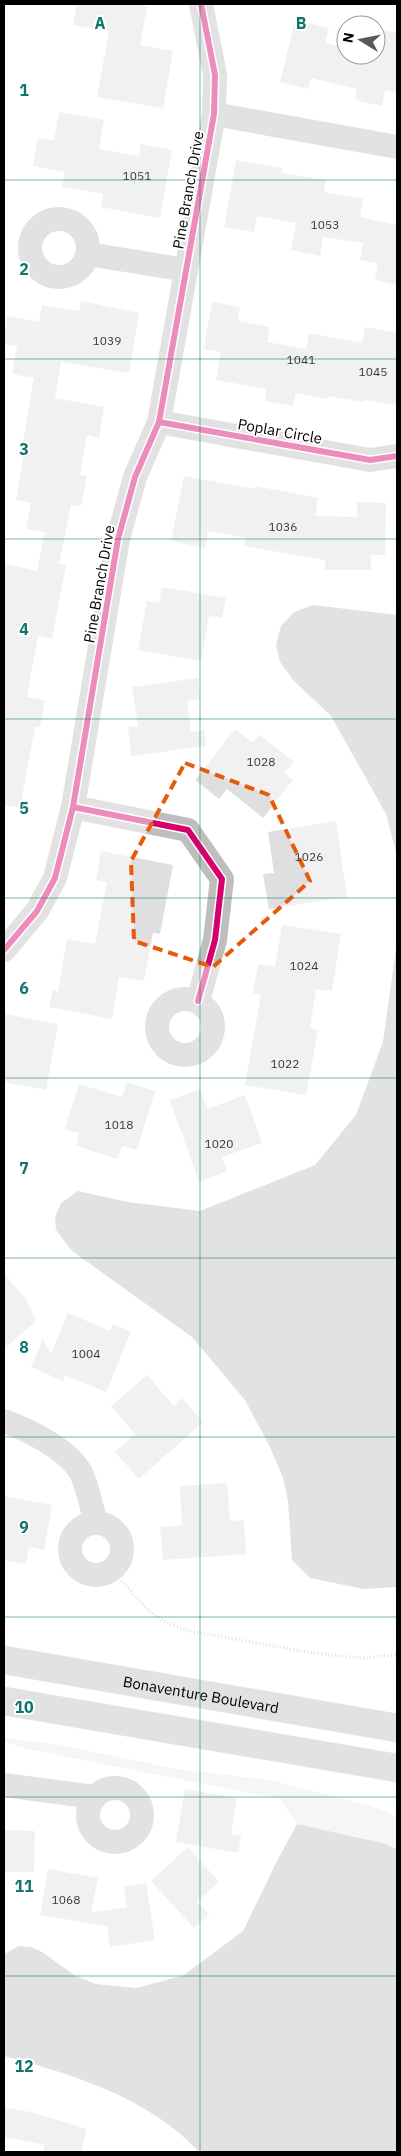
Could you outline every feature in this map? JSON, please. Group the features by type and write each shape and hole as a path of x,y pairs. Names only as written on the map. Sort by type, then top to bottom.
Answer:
{"main road":[{"name":"Bonaventure Boulevard","path":"4,1660 397,1728"},
{"path":"4,1701 397,1768"}],"street":[{"name":"Pine Branch Drive","path":"4,950 36,911 54,878 73,807 118,539 135,477 159,422 214,114 215,75 202,4"},
{"path":"214,114 397,147"},
{"path":"88,254 186,270"},
{"name":"Poplar Circle","path":"159,422 370,460 397,456"},
{"path":"73,807 188,830 222,879 215,940 198,1001"},
{"path":"4,1422 22,1428 64,1453 81,1473 96,1522"},
{"path":"96,1522 111,1527 121,1540 121,1556 112,1570 104,1574 88,1574 81,1570 71,1557 71,1541 75,1533 88,1523 96,1522"},
{"path":"4,1785 95,1797"}],"path":[{"path":"112,1570 148,1610 167,1623 190,1631 312,1653 360,1658 397,1655"}],"highlighted area":[{"path":"185,763 269,795 310,881 213,967 134,941 131,861"}],"shaded area":[{"path":"313,605 397,615 397,856 386,814 331,716 293,680 280,662 276,645 281,626 294,612"},
{"path":"397,941 397,1587 364,1589 310,1578 292,1560 288,1501 283,1478 270,1447 245,1400 192,1337 72,1251 56,1230 55,1217 61,1203 78,1191 128,1202 200,1211 315,1165 356,1115 383,1042"},
{"path":"4,1738 61,1745 176,1769 270,1780 371,1806 397,1816 397,1850 387,1844 297,1824 280,1799 32,1750 4,1742"},
{"path":"297,1824 387,1844 397,1850 397,2152 199,2152 157,2116 109,2090 57,2071 4,2056 4,1954 19,1946 31,1947 42,1952 74,1975 96,1984 137,1988 184,1975 243,1931"}],"building":[{"path":"77,4 145,4 144,6 147,7 140,45 173,51 163,108 97,97 109,31 73,25"},
{"path":"295,20 329,28 325,43 336,46 336,65 386,65 386,31 397,33 397,92 385,90 382,106 355,100 357,89 311,78 308,89 280,82"},
{"path":"59,112 104,120 99,149 139,156 141,144 172,150 160,218 101,207 103,194 62,187 65,172 33,166 38,138 54,140"},
{"path":"236,160 282,168 281,173 326,180 324,192 363,199 360,217 397,225 397,285 375,280 378,263 360,260 363,243 323,237 320,256 291,250 296,223 257,216 254,232 224,227"},
{"path":"81,301 139,313 129,373 61,362 55,398 104,407 99,438 87,435 80,475 87,476 81,506 71,505 59,564 66,565 52,639 38,636 27,697 45,700 40,727 35,727 20,808 4,805 4,564 37,571 45,532 26,529 31,503 16,500 26,441 23,441 34,378 12,374 17,346 4,344 4,333 7,316 39,322 42,305 79,311"},
{"path":"212,302 240,307 238,321 270,327 267,342 306,349 309,333 362,343 365,327 397,333 397,405 328,396 327,399 296,393 293,406 265,401 267,389 216,380 221,352 204,349"},
{"path":"184,476 255,489 255,486 318,498 315,516 357,517 357,502 386,503 385,555 371,555 371,570 325,570 325,560 244,546 246,538 208,531 205,548 171,541"},
{"path":"162,587 226,598 222,618 209,616 201,661 138,650 147,601 159,603"},
{"path":"198,678 200,699 187,701 191,732 204,730 206,746 131,756 128,727 138,726 132,687"},
{"path":"235,729 253,743 260,735 294,762 284,773 293,780 263,818 227,789 219,799 195,780"},
{"path":"336,821 347,897 269,909 263,874 274,873 268,832"},
{"path":"101,851 173,865 160,934 153,933 144,981 119,977 112,1019 49,1007 53,990 58,992 67,939 95,944 107,882 96,880"},
{"path":"282,925 341,934 332,991 316,989 310,1029 318,1030 306,1095 245,1085 261,995 253,993 258,964 275,967"},
{"path":"4,1014 58,1024 46,1090 4,1082"},
{"path":"127,1082 155,1091 137,1150 122,1146 118,1159 76,1146 79,1133 65,1129 79,1084 122,1097"},
{"path":"200,1089 207,1109 245,1095 262,1143 222,1157 227,1171 199,1182 170,1100"},
{"path":"4,1274 26,1299 36,1321 4,1349"},
{"path":"68,1313 110,1331 113,1324 131,1332 106,1392 65,1375 63,1381 31,1367 43,1339 51,1354"},
{"path":"147,1375 174,1406 182,1398 203,1422 139,1479 115,1452 135,1434 111,1406"},
{"path":"227,1483 230,1521 244,1520 246,1554 163,1560 160,1527 182,1525 180,1486"},
{"path":"4,1496 52,1505 44,1550 29,1547 26,1564 4,1560"},
{"path":"185,1789 237,1798 231,1834 241,1836 238,1853 176,1842"},
{"path":"4,1830 35,1831 34,1872 4,1872"},
{"path":"188,1847 219,1882 197,1902 209,1914 194,1928 151,1881"},
{"path":"48,1869 98,1878 91,1913 127,1907 124,1887 146,1883 155,1940 110,1947 107,1926 40,1915"},
{"path":"4,2107 30,2112 87,2129 81,2152 43,2152 45,2145 4,2137"}],"cycle path":[{"path":"4,950 37,911 55,878 73,807 118,539 135,477 159,422 214,114 215,75 201,4"},
{"path":"159,422 370,460 397,456"},
{"path":"73,807 188,830 222,879 215,940 198,1001"}]}
